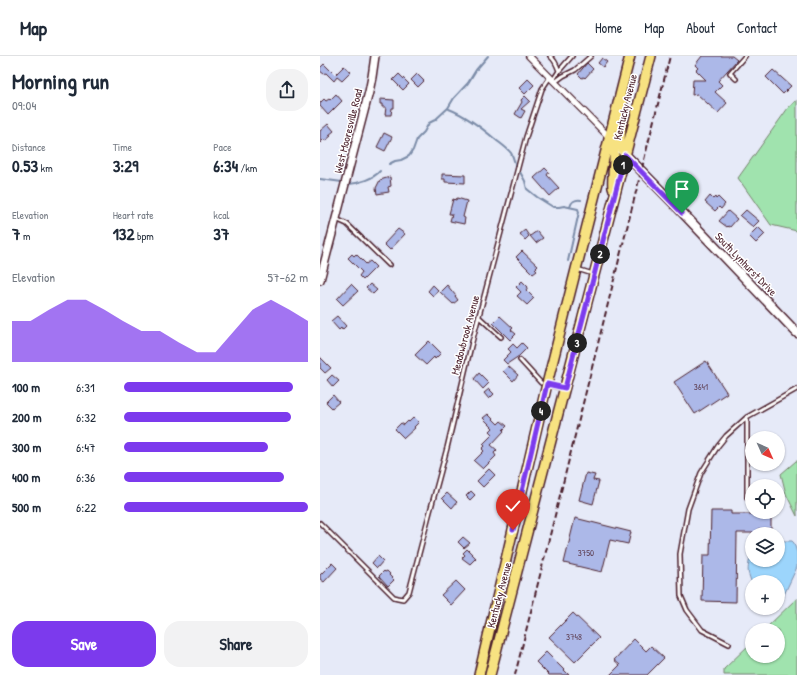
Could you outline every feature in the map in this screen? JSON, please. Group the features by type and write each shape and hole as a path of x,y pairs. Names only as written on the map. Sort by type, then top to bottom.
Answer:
{"main road":[{"name":"Kentucky Avenue","path":"479,675 544,384 576,269 630,56"},
{"name":"Kentucky Avenue","path":"490,675 651,56"},
{"path":"620,92 623,100 620,140 625,155"},
{"path":"609,137 614,155 613,182 615,196"},
{"name":"South Lynhurst Drive","path":"609,137 797,333"}],"street":[{"name":"West Mooresville Road","path":"320,280 369,92 375,56"},
{"name":"South Lynhurst Drive","path":"530,56 609,137"}],"lane":[{"path":"550,56 554,59 559,71"},
{"name":"Meadowbrook Avenue","path":"320,522 394,597 403,599 409,592 528,128 542,89 553,80 572,56"},
{"path":"553,80 575,70 591,56"},
{"path":"736,79 730,73 745,56"},
{"path":"336,219 347,224 389,265"},
{"path":"576,269 594,275"},
{"path":"479,317 501,337"},
{"path":"520,360 544,384 565,388"},
{"path":"729,644 702,630 687,610 681,596 680,554 688,509 701,473 726,436 747,417 797,389"},
{"path":"747,417 747,479"}],"green space":[{"path":"797,100 797,231 771,225 738,178 788,108"},
{"path":"797,461 797,516 786,494 785,479 782,479 781,474"},
{"path":"797,598 797,675 724,675 724,669 745,649 745,663 785,663 785,623 771,623 779,615 785,615 785,610"}],"water":[{"path":"785,541 792,541 794,543 797,553 797,567 785,593 785,575 749,575 748,567 785,567"}],"building":[{"path":"702,56 732,56 737,60 718,81 722,85 715,92 727,103 718,113 697,94 692,95 693,80 706,80 696,70 698,68 695,65"},
{"path":"602,58 607,62 603,67 598,63"},
{"path":"587,63 593,69 585,78 582,78 578,74"},
{"path":"324,64 335,75 344,66 351,72 342,81 337,77 334,81 326,73 324,74 320,71 320,68"},
{"path":"773,70 791,86 783,94 766,77"},
{"path":"399,74 409,84 403,90 393,80"},
{"path":"417,74 424,81 418,87 411,80"},
{"path":"528,79 534,85 525,94 519,88"},
{"path":"336,94 342,101 328,115 320,106 320,103 324,99 326,101 329,99 330,100"},
{"path":"525,96 530,101 521,109 525,111 521,118 515,114 522,102 521,100"},
{"path":"380,99 394,100 394,108 392,108 391,115 385,115 386,107 382,107 382,104 380,104"},
{"path":"328,124 334,131 329,135 331,136 325,141 324,139 320,143 320,131"},
{"path":"384,133 392,137 385,151 377,147"},
{"path":"545,168 549,172 547,175 559,188 550,196 534,178"},
{"path":"442,174 465,175 465,183 445,182 445,179 442,179"},
{"path":"390,177 391,186 388,187 389,192 377,194 376,188 380,180"},
{"path":"710,196 713,199 718,197 725,204 721,209 719,207 715,211 705,202"},
{"path":"457,198 467,201 463,217 465,218 464,224 450,221 452,214 449,214 453,199 456,200"},
{"path":"746,210 759,221 753,227 740,216"},
{"path":"728,211 737,219 730,227 727,227 719,221"},
{"path":"758,227 765,234 756,243 749,236"},
{"path":"398,229 405,234 390,250 384,244"},
{"path":"525,230 529,236 525,240 520,234"},
{"path":"537,231 543,238 536,243 530,236"},
{"path":"522,251 538,266 535,269 537,271 533,274 516,257"},
{"path":"352,254 354,256 356,254 366,264 370,261 376,267 363,280 359,276 362,272 348,258"},
{"path":"522,281 528,287 526,290 534,298 527,305 517,296 521,292 516,287"},
{"path":"351,284 358,291 343,305 337,299"},
{"path":"370,284 377,290 373,294 366,288"},
{"path":"433,285 438,290 433,296 428,291"},
{"path":"447,285 458,300 453,304 440,292"},
{"path":"337,316 346,326 342,330 341,328 339,330 331,321"},
{"path":"500,316 513,328 511,330 516,334 510,340 493,323"},
{"path":"429,341 441,353 435,359 434,357 426,365 415,355"},
{"path":"522,343 527,348 519,356 507,364 503,360 511,352 508,349 513,344 517,348"},
{"path":"320,357 331,368 325,373 320,368"},
{"path":"706,361 727,393 695,414 674,382"},
{"path":"508,366 518,375 513,381 503,371"},
{"path":"479,373 489,383 483,389 474,379"},
{"path":"332,375 339,381 333,387 327,380"},
{"path":"489,389 494,394 489,399 484,393"},
{"path":"333,395 339,402 332,408 326,402"},
{"path":"488,414 498,424 501,421 507,426 491,445 497,450 494,453 496,456 483,469 474,461 484,451 482,449 485,446 483,444 493,434 490,431 493,428 483,418"},
{"path":"414,417 419,422 404,438 395,429 401,423 404,425"},
{"path":"489,469 495,475 483,487 477,481"},
{"path":"586,473 595,475 593,480 599,481 593,504 579,500"},
{"path":"471,491 475,495 470,500 466,496"},
{"path":"447,493 457,502 452,508 442,498"},
{"path":"711,511 731,511 731,514 745,514 745,519 771,519 771,527 745,527 745,533 737,533 736,602 702,601 703,555 710,555"},
{"path":"575,518 631,532 628,544 610,540 602,572 564,563"},
{"path":"463,537 470,543 464,548 458,542"},
{"path":"467,549 476,558 470,564 462,558 465,555 463,553"},
{"path":"378,556 383,561 377,568 372,563"},
{"path":"332,563 337,568 324,582 320,579 320,575"},
{"path":"384,571 387,571 394,580 388,586 379,576"},
{"path":"456,581 465,590 451,605 441,595"},
{"path":"573,613 599,638 575,662 549,637"},
{"path":"634,639 646,651 651,646 664,658 647,675 610,675 620,665 614,660"},
{"path":"546,652 569,675 549,675 536,662"}],"waterway":[{"path":"389,164 409,156 417,139 424,132 429,123 435,120 448,108 454,98 468,83 476,70 488,56"},
{"path":"449,109 474,123 506,148 511,153 517,168"},
{"path":"349,184 366,180 380,171"},
{"path":"520,172 527,189 537,197 553,207 564,206 578,209 579,212 568,261"},
{"path":"320,179 342,182"},
{"path":"570,207 574,201 581,200"}],"railway":[{"path":"515,675 670,56"}],"route":[{"path":"513,530 547,384 565,388 625,155 682,213"}]}
